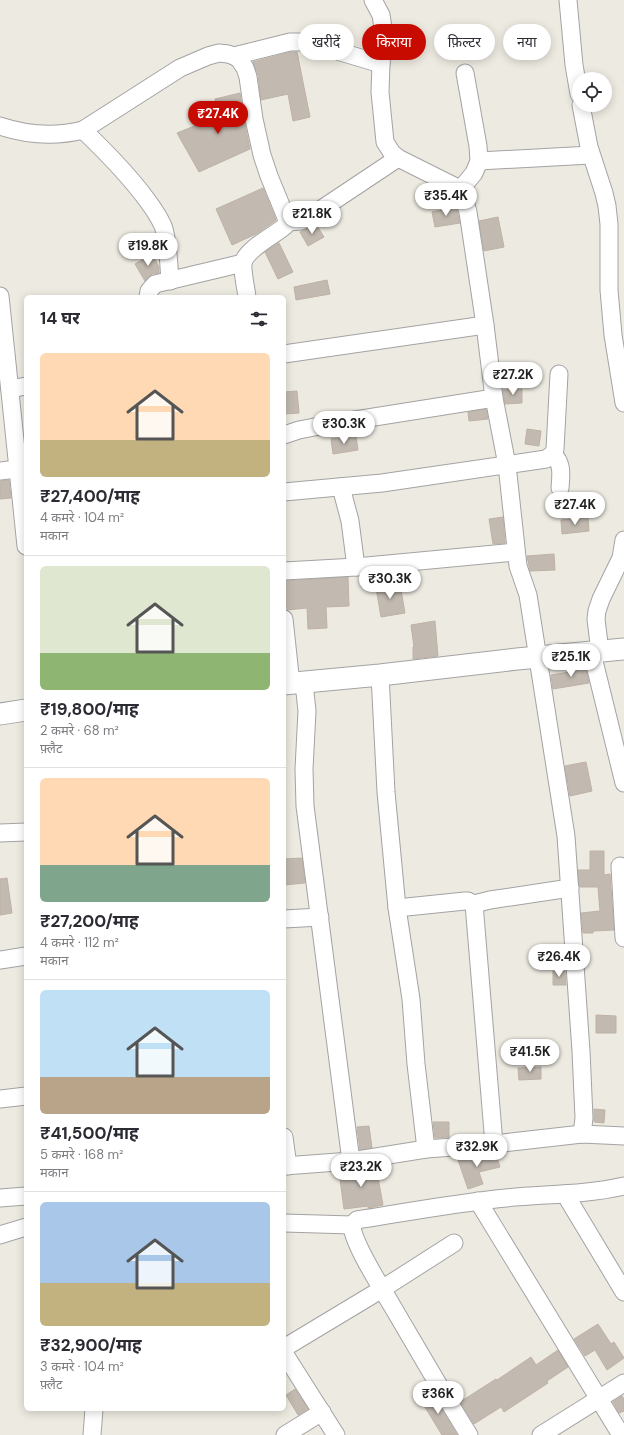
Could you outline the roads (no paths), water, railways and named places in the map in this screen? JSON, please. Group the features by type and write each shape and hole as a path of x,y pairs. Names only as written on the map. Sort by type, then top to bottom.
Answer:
{"street":[{"path":"389,0 377,7 384,34 380,92 385,142 392,154 398,158 460,190 468,212 494,398 507,465 516,552 520,574 528,595 566,830 584,1118 582,1134"},
{"path":"568,0 575,72"},
{"path":"234,56 290,42 307,42 381,64"},
{"path":"0,126 19,131 41,134 65,134 83,130 180,68 219,53 234,56 242,63 248,77 254,119 262,155 269,176 286,215 287,222 282,229 247,254 243,263 247,295"},
{"path":"460,190 474,173 478,161 478,146 465,73"},
{"path":"583,112 592,155 604,193 610,224 609,290 618,335 624,403"},
{"path":"83,130 121,168 144,196 160,220 164,227 170,281"},
{"path":"478,161 592,155"},
{"path":"287,222 301,221 311,216 398,158"},
{"path":"148,295 149,291 155,284 243,263"},
{"path":"0,296 18,388 20,464 24,519"},
{"path":"286,354 485,325"},
{"path":"286,492 382,483 546,459 553,454 556,443 559,374"},
{"path":"286,434 299,430 337,423 494,398"},
{"path":"553,454 558,460 561,470 560,488"},
{"path":"0,471 20,464"},
{"path":"341,487 350,521 356,567"},
{"path":"624,540 621,558 601,599 596,619 596,652 624,783"},
{"path":"286,571 356,567 516,552"},
{"path":"286,639 293,684 307,711 304,770 305,806 351,1161"},
{"path":"293,684 624,649"},
{"path":"380,675 386,792 397,908 410,999 426,1149"},
{"path":"0,714 24,710"},
{"path":"0,834 24,832"},
{"path":"620,866 624,938"},
{"path":"397,908 465,901 474,904 490,900 570,888"},
{"path":"474,904 494,1144"},
{"path":"286,919 320,917"},
{"path":"0,960 24,956"},
{"path":"0,1099 24,1096"},
{"path":"286,1166 351,1161 426,1149 494,1144 582,1134 624,1136"},
{"path":"286,1223 352,1225 357,1220 478,1201 523,1196 566,1194 624,1186"},
{"path":"566,1194 624,1292"},
{"path":"0,1198 24,1196"},
{"path":"478,1201 621,1435"},
{"path":"352,1225 353,1235 382,1289 469,1435"},
{"path":"0,1235 24,1228"},
{"path":"286,1347 382,1289 454,1243"},
{"path":"286,1355 336,1435"},
{"path":"541,1435 624,1383"},
{"path":"92,1435 94,1411"},
{"path":"285,1435 322,1412"}]}
